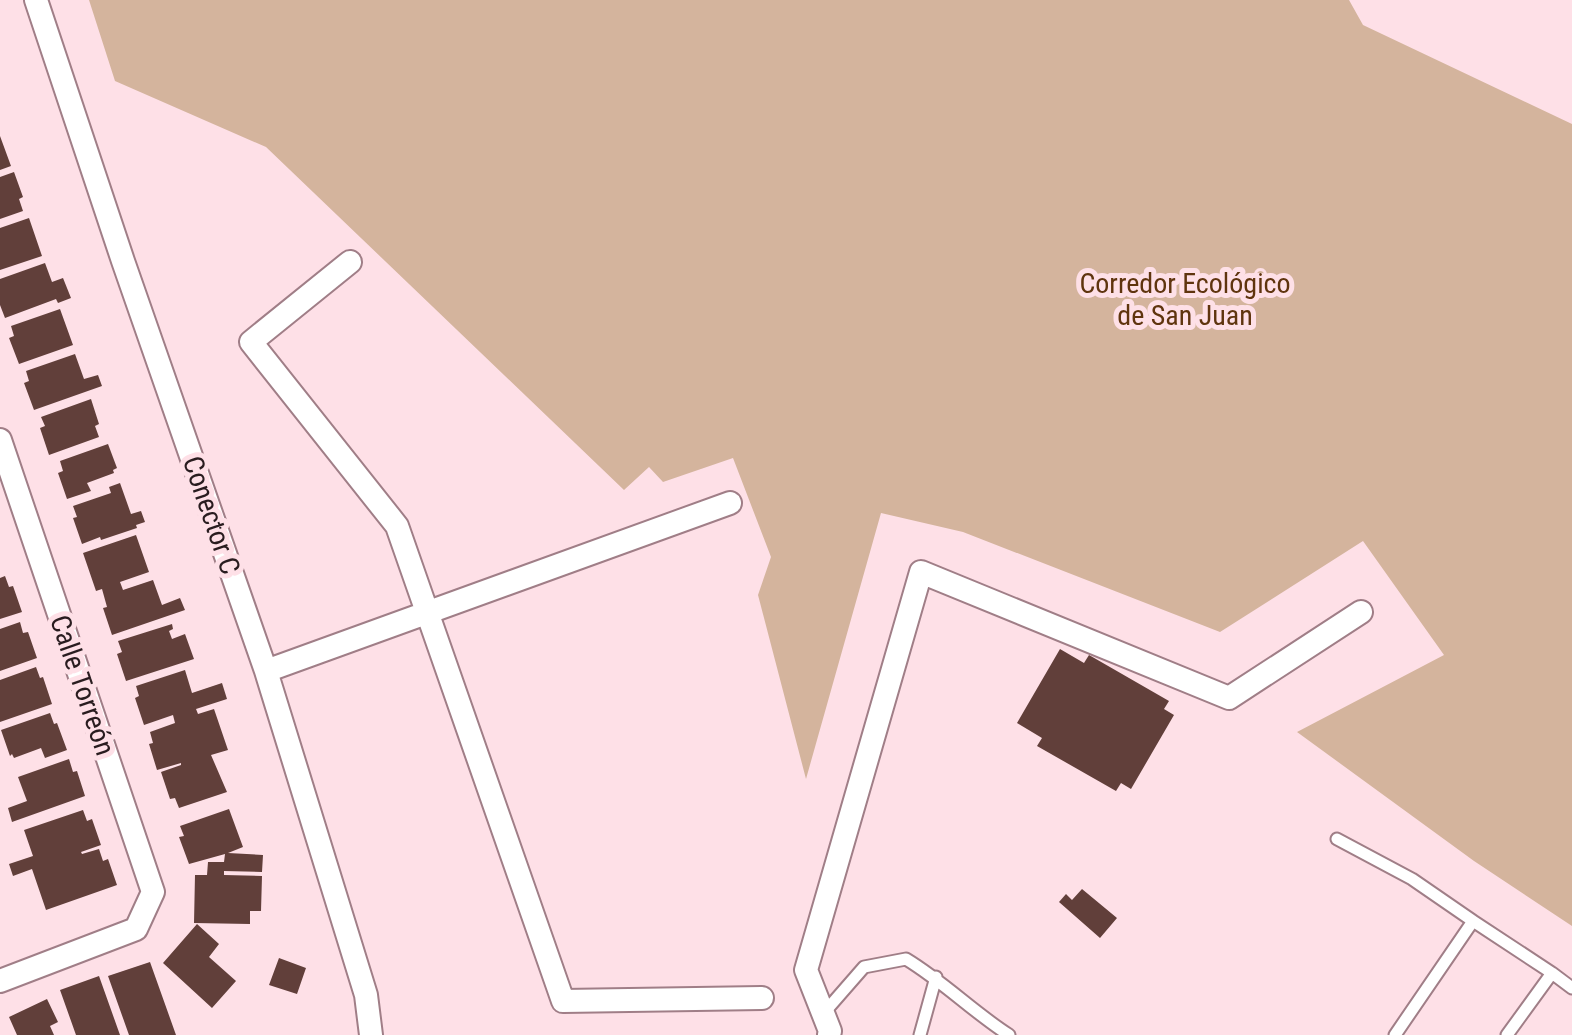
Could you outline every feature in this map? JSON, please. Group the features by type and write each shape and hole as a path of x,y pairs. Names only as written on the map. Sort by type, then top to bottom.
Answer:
{"street":[{"name":"Conector C","path":"36,0 266,671 366,994 372,1035"},
{"path":"350,262 251,342 397,526 563,1001 762,998"},
{"name":"Calle Torreón","path":"0,440 153,892 136,928 0,981"},
{"path":"266,671 730,503"},
{"path":"826,1024 806,970 922,572 1229,698 1361,612"}],"lane":[{"path":"1337,839 1412,879 1572,988"},
{"path":"1394,1035 1473,920"},
{"path":"826,1024 864,967 906,959 936,977 991,1029 1009,1035"},
{"path":"1507,1035 1552,973"},
{"path":"920,1035 936,977"}],"green space":[{"name":"Corredor Ecológico de San Juan","path":"89,0 1349,0 1363,25 1572,124 1572,926 1474,861 1297,732 1444,655 1363,541 1220,632 963,532 881,513 806,779 758,595 771,557 733,458 663,482 649,467 624,490 266,147 115,81"}],"building":[{"path":"0,136 11,166 0,170"},
{"path":"14,172 23,197 19,199 23,211 0,219 0,177"},
{"path":"29,218 42,256 0,270 0,228"},
{"path":"45,263 52,282 63,278 71,298 58,303 56,299 5,318 0,305 0,279"},
{"path":"60,309 73,345 19,364 9,338 14,336 11,326"},
{"path":"75,354 84,379 98,375 102,386 34,410 24,383 29,381 26,371"},
{"path":"91,399 99,437 49,455 40,428 45,426 41,417"},
{"path":"108,444 117,468 114,473 87,483 91,491 67,499 58,473 63,471 60,461"},
{"path":"120,483 131,514 141,511 145,522 137,528 82,544 73,506 111,493 109,487"},
{"path":"136,535 149,572 120,582 123,590 153,580 162,605 180,598 185,610 112,635 103,608 107,607 102,589 96,591 83,553"},
{"path":"5,576 22,612 0,619 0,578"},
{"path":"20,622 37,658 0,671 0,629"},
{"path":"172,624 172,639 185,634 194,659 126,681 117,654 122,652 118,641"},
{"path":"1060,649 1084,663 1089,655 1169,701 1164,709 1174,715 1131,789 1121,783 1116,791 1037,746 1042,738 1017,723"},
{"path":"36,667 52,704 0,722 0,680"},
{"path":"185,670 192,693 222,683 227,699 196,709 198,714 214,709 228,750 211,755 227,792 179,808 175,798 170,799 161,772 181,763 157,770 149,744 153,743 150,732 175,723 173,715 144,725 135,698 139,696 136,686"},
{"path":"50,713 67,750 45,758 41,748 10,756 1,730"},
{"path":"69,759 85,796 12,822 8,808 27,801 18,777"},
{"path":"229,809 243,847 228,853 263,855 262,872 224,871 224,875 262,876 261,911 250,911 250,924 194,923 195,875 207,875 208,862 224,862 225,854 189,864 179,837 184,836 180,826"},
{"path":"83,810 87,821 92,819 101,845 81,852 99,849 103,861 108,859 117,885 46,910 32,869 13,876 9,864 33,856 24,830"},
{"path":"1082,889 1117,918 1100,938 1059,902 1066,894 1072,900"},
{"path":"197,924 219,944 209,957 236,981 212,1008 163,963"},
{"path":"279,958 306,968 297,994 269,985"},
{"path":"150,962 176,1035 129,1035 108,976"},
{"path":"99,976 120,1035 76,1035 60,990"},
{"path":"47,999 58,1022 50,1026 54,1035 17,1035 9,1017"}]}
